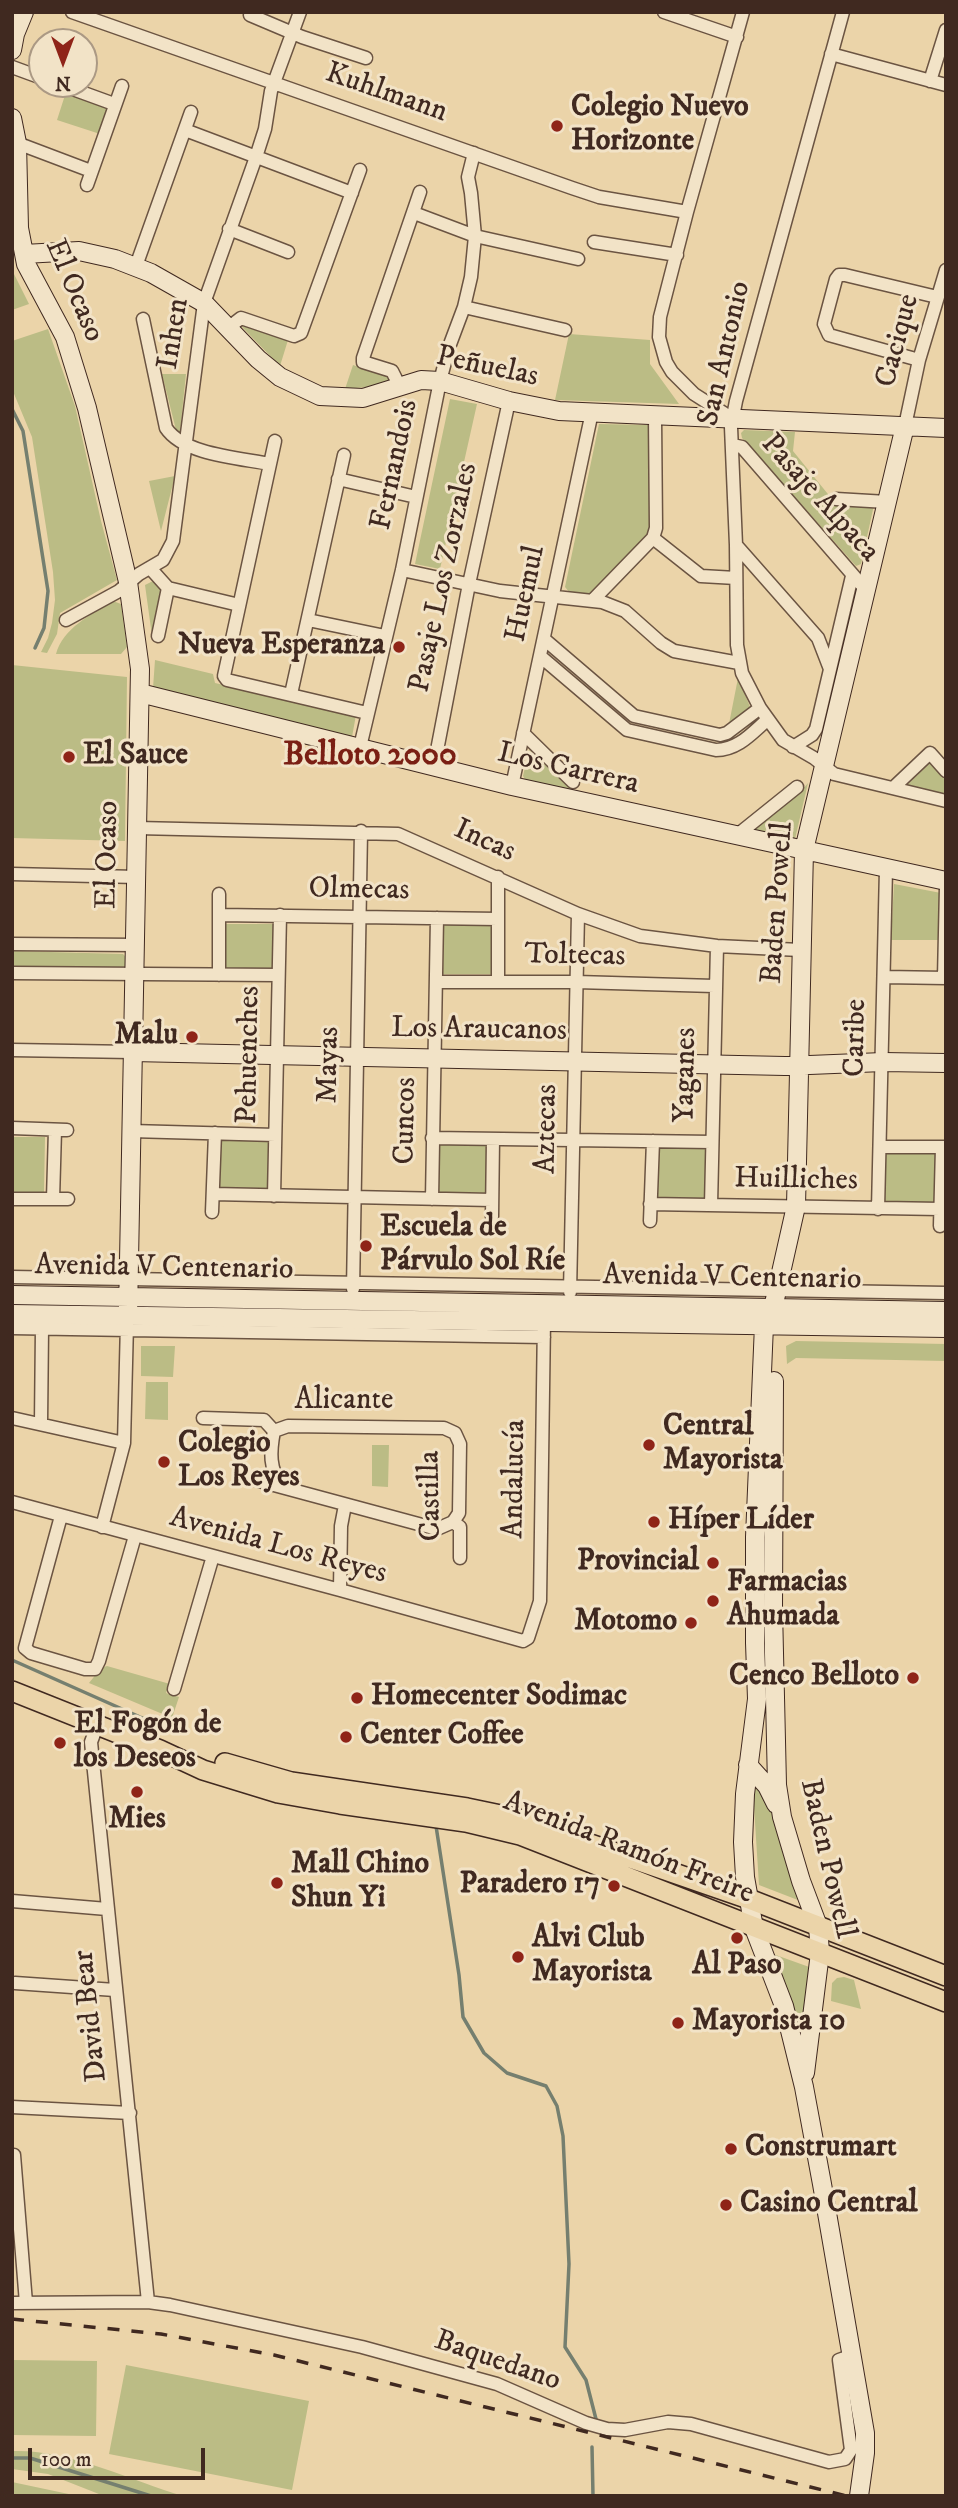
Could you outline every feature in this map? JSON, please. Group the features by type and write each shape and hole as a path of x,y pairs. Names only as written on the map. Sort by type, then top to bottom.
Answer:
{"main road":[{"name":"Avenida Ramón Freire","path":"12,1691 203,1770 278,1793 479,1825 520,1835 946,2002"},
{"name":"Avenida Ramón Freire","path":"160,1750 206,1757 291,1782 498,1813 530,1822 748,1899 946,1976"},
{"path":"431,1817 451,1815 467,1808"}],"street":[{"path":"12,50 24,12"},
{"name":"Kuhlmann","path":"72,12 599,197 687,212"},
{"name":"Inhen","path":"66,620 118,591 163,560 173,541 204,303 265,130 273,83 300,12"},
{"path":"664,12 737,37"},
{"path":"732,419 694,394 672,372 659,337 660,317 687,212 743,12"},
{"name":"San Antonio","path":"843,12 732,419 739,663 767,720 783,740 793,747 814,758 834,774 946,801"},
{"path":"250,15 366,58"},
{"path":"930,81 946,30"},
{"path":"831,54 946,85"},
{"path":"87,185 122,86"},
{"path":"98,98 114,104"},
{"path":"136,266 191,112"},
{"name":"El Ocaso","path":"12,118 17,143 19,228 24,254 32,277 56,317 71,354 87,408 128,582 139,656 137,877 124,1443 102,1527"},
{"path":"185,130 352,193"},
{"path":"17,143 91,171"},
{"name":"Fernandois","path":"360,747 402,570 440,381 471,277 475,236 468,177 474,153"},
{"path":"228,328 241,318 294,336 300,333 360,170"},
{"path":"400,387 392,371 363,362 363,358 420,192"},
{"path":"414,213 475,236 578,259"},
{"path":"229,229 288,252"},
{"path":"594,242 677,255"},
{"name":"Peñuelas","path":"24,254 79,251 136,266 176,285 204,303 275,374 320,396 363,398 421,380 440,381 509,401 559,411 946,428"},
{"name":"Cacique","path":"905,426 919,360 946,270"},
{"path":"919,360 829,335 824,324 836,279 839,275 845,275 937,297"},
{"path":"464,307 565,330"},
{"path":"143,319 166,428 172,436 186,445 270,464"},
{"name":"Pasaje Los Zorzales","path":"434,766 469,584 509,401"},
{"name":"Huemul","path":"512,786 592,412"},
{"path":"592,601 653,538 656,528 655,417"},
{"name":"Baden Powell","path":"859,2496 865,2433 853,2355 804,2087 781,1995 754,1928 748,1899 743,1842 748,1765 755,1730 757,1699 755,1538 772,1312 796,1206 804,850 905,426"},
{"path":"275,441 224,676 227,680 367,713"},
{"name":"Pasaje Alpaca","path":"732,444 742,447 866,590"},
{"path":"291,694 344,455"},
{"path":"338,479 416,497"},
{"path":"836,499 887,502"},
{"path":"653,538 701,576 736,578"},
{"path":"736,545 818,638 830,670"},
{"path":"150,568 168,588 239,605"},
{"path":"402,570 500,591 612,605 625,611 674,651 739,663"},
{"path":"793,747 812,735 816,729 852,576"},
{"path":"158,636 168,588"},
{"path":"308,620 385,636"},
{"path":"818,638 836,643"},
{"path":"544,639 634,716 661,731 716,750 726,750 737,746 767,720"},
{"path":"540,656 627,730 720,735 727,733 760,708"},
{"path":"596,702 605,692"},
{"name":"Los Carrera","path":"140,693 512,786 946,881"},
{"path":"523,733 573,782"},
{"path":"893,788 930,753 946,771"},
{"path":"736,835 797,787"},
{"name":"Incas","path":"137,828 388,832 413,839 578,914 640,936 717,946 800,950"},
{"name":"Mayas","path":"353,1291 361,831"},
{"name":"Caribe","path":"878,1209 886,869"},
{"path":"12,874 137,877"},
{"path":"498,982 499,877"},
{"path":"884,977 945,978 946,887"},
{"path":"219,894 219,975"},
{"name":"Aztecas","path":"570,1294 578,914"},
{"name":"Olmecas","path":"220,915 498,919"},
{"name":"Pehuenches","path":"274,1196 280,915"},
{"name":"Cuncos","path":"432,1199 437,918"},
{"path":"12,944 135,945"},
{"name":"Yaganes","path":"711,1205 717,946"},
{"path":"12,973 278,975"},
{"name":"Toltecas","path":"436,982 715,986"},
{"name":"Los Araucanos","path":"12,1050 799,1065 946,1063"},
{"path":"12,1128 61,1130 53,1199"},
{"path":"131,1131 275,1135"},
{"path":"212,1212 215,1133"},
{"path":"432,1138 712,1142"},
{"path":"492,1217 493,1139"},
{"path":"650,1221 653,1141"},
{"path":"880,1147 944,1147 940,1226"},
{"path":"213,1194 492,1200"},
{"path":"12,1199 68,1199"},
{"name":"Huilliches","path":"650,1204 940,1209"},
{"path":"12,1277 128,1287"},
{"name":"Avenida V Centenario","path":"12,1295 128,1287 570,1294 946,1328"},
{"path":"772,1312 946,1293"},
{"name":"Avenida V Centenario","path":"12,1314 127,1322 544,1329 772,1312 946,1311"},
{"name":"Baden Powell","path":"772,1312 770,1617 777,1785 782,1816 801,1881 818,1926 820,1953 804,2087"},
{"path":"12,1328 127,1322"},
{"path":"41,1423 42,1328"},
{"name":"Andalucía","path":"528,1638 540,1601 544,1329"},
{"path":"12,1418 124,1443"},
{"path":"203,1418 264,1420 274,1431"},
{"name":"Alicante","path":"282,1486 274,1476 270,1454 274,1431 289,1426 444,1428 455,1433"},
{"name":"Castilla","path":"455,1433 460,1444 460,1499 459,1513 453,1522 460,1528 460,1558"},
{"path":"248,1478 437,1529 453,1522"},
{"name":"Avenida Los Reyes","path":"12,1502 340,1590 514,1641 528,1638"},
{"path":"340,1590 341,1526 345,1505"},
{"path":"61,1516 25,1648 31,1653 85,1669 95,1669 99,1661 135,1536"},
{"path":"755,1538 770,1617 755,1638"},
{"path":"174,1689 213,1556"},
{"name":"David Bear","path":"97,1726 91,1742 148,2302"},
{"path":"748,1765 767,1786 782,1816"},
{"path":"12,1901 107,1909"},
{"path":"15,1983 115,1990"},
{"path":"12,2107 130,2113"},
{"path":"14,2155 26,2303"},
{"name":"Baquedano","path":"12,2303 148,2302 170,2305 334,2340 497,2384 586,2423 607,2429 625,2430 668,2422 691,2424 829,2462 841,2461 849,2456 851,2450 839,2360 853,2355"}],"green space":[{"path":"64,98 84,98 109,106 100,134 57,120"},
{"path":"12,270 29,304 12,310"},
{"path":"243,323 288,340 280,366 241,326"},
{"path":"48,329 75,406 117,580 60,613 57,634 47,653 41,652 52,623 55,600 53,572 32,437 12,389 12,341"},
{"path":"569,334 650,340 650,364 679,404 555,400"},
{"path":"353,365 393,379 367,387 345,389"},
{"path":"162,374 186,374 180,432 176,430"},
{"path":"450,399 477,404 440,569 415,564"},
{"path":"599,424 649,425 652,532 592,595 570,593 565,587"},
{"path":"744,430 795,432 793,451 836,504 874,505 861,564 856,566 742,438 741,433"},
{"path":"175,476 161,531 149,481"},
{"path":"157,579 163,587 152,636 145,585"},
{"path":"113,601 121,604 127,647 121,654 56,654 72,629"},
{"path":"155,660 213,674 215,683 356,715 352,737 153,688"},
{"name":"El Sauce","path":"12,665 127,677 125,841 12,838"},
{"path":"738,678 751,709 728,729"},
{"path":"529,750 572,790 526,781 523,776"},
{"path":"932,761 946,776 946,798 903,789"},
{"path":"808,783 795,839 750,829 803,789"},
{"path":"894,884 941,893 941,940 891,940"},
{"path":"444,921 492,922 491,974 443,974"},
{"path":"223,924 274,924 274,970 222,969"},
{"path":"12,951 123,954 126,957 126,965 122,969 12,968"},
{"path":"12,1137 45,1137 44,1192 12,1192"},
{"path":"219,1138 271,1139 270,1190 219,1190"},
{"path":"440,1141 488,1142 487,1193 438,1192"},
{"path":"658,1146 709,1147 708,1199 656,1198"},
{"path":"886,1149 939,1151 936,1203 885,1202"},
{"path":"796,1341 946,1344 946,1361 796,1358 787,1364 786,1346"},
{"path":"141,1346 175,1346 173,1377 141,1376"},
{"path":"146,1382 168,1382 168,1420 145,1419"},
{"path":"372,1445 389,1445 388,1487 372,1486"},
{"path":"107,1666 170,1684 166,1693 179,1697 172,1718 89,1683 101,1668"},
{"path":"754,1779 777,1823 803,1902 759,1885"},
{"path":"773,1954 812,1968 800,2033 795,2033"},
{"path":"837,1978 854,1980 861,2009 831,2001 832,1983"},
{"path":"12,2360 97,2361 96,2436 12,2435"},
{"path":"126,2365 309,2401 292,2490 109,2454"},
{"path":"12,2451 77,2460 183,2496 104,2496 48,2474 12,2469"},
{"path":"12,2482 78,2496 12,2496"}],"waterway":[{"path":"12,409 23,431 48,591 44,628 35,648"},
{"path":"12,1660 158,1725"},
{"path":"436,1826 463,2017 484,2053 507,2073 546,2086 557,2106 563,2136 569,2264 565,2347 586,2380 597,2423"},
{"path":"592,2447 593,2496"},
{"path":"12,2458 30,2458 151,2496"}],"railway":[{"path":"12,2319 161,2334 274,2355 847,2496"}],"place":[{"name":"Colegio Nuevo Horizonte","path":"557,126"},
{"name":"Nueva Esperanza","path":"399,647"},
{"name":"El Sauce","path":"69,757"},
{"name":"Malu","path":"192,1037"},
{"name":"Escuela de Párvulo Sol Ríe","path":"366,1246"},
{"name":"Central Mayorista","path":"649,1445"},
{"name":"Colegio Los Reyes","path":"164,1462"},
{"name":"Híper Líder","path":"654,1522"},
{"name":"Provincial","path":"713,1563"},
{"name":"Farmacias Ahumada","path":"713,1601"},
{"name":"Motomo","path":"691,1623"},
{"name":"Cenco Belloto","path":"913,1678"},
{"name":"Homecenter Sodimac","path":"357,1698"},
{"name":"Center Coffee","path":"346,1737"},
{"name":"El Fogón de los Deseos","path":"60,1743"},
{"name":"Mies","path":"137,1792"},
{"name":"Mall Chino Shun Yi","path":"277,1883"},
{"name":"Paradero 17","path":"614,1886"},
{"name":"Al Paso","path":"737,1938"},
{"name":"Alvi Club Mayorista","path":"518,1957"},
{"name":"Mayorista 10","path":"678,2023"},
{"name":"Construmart","path":"731,2149"},
{"name":"Casino Central","path":"726,2205"}],"district":[{"name":"Belloto 2000","path":"370,757"}]}
